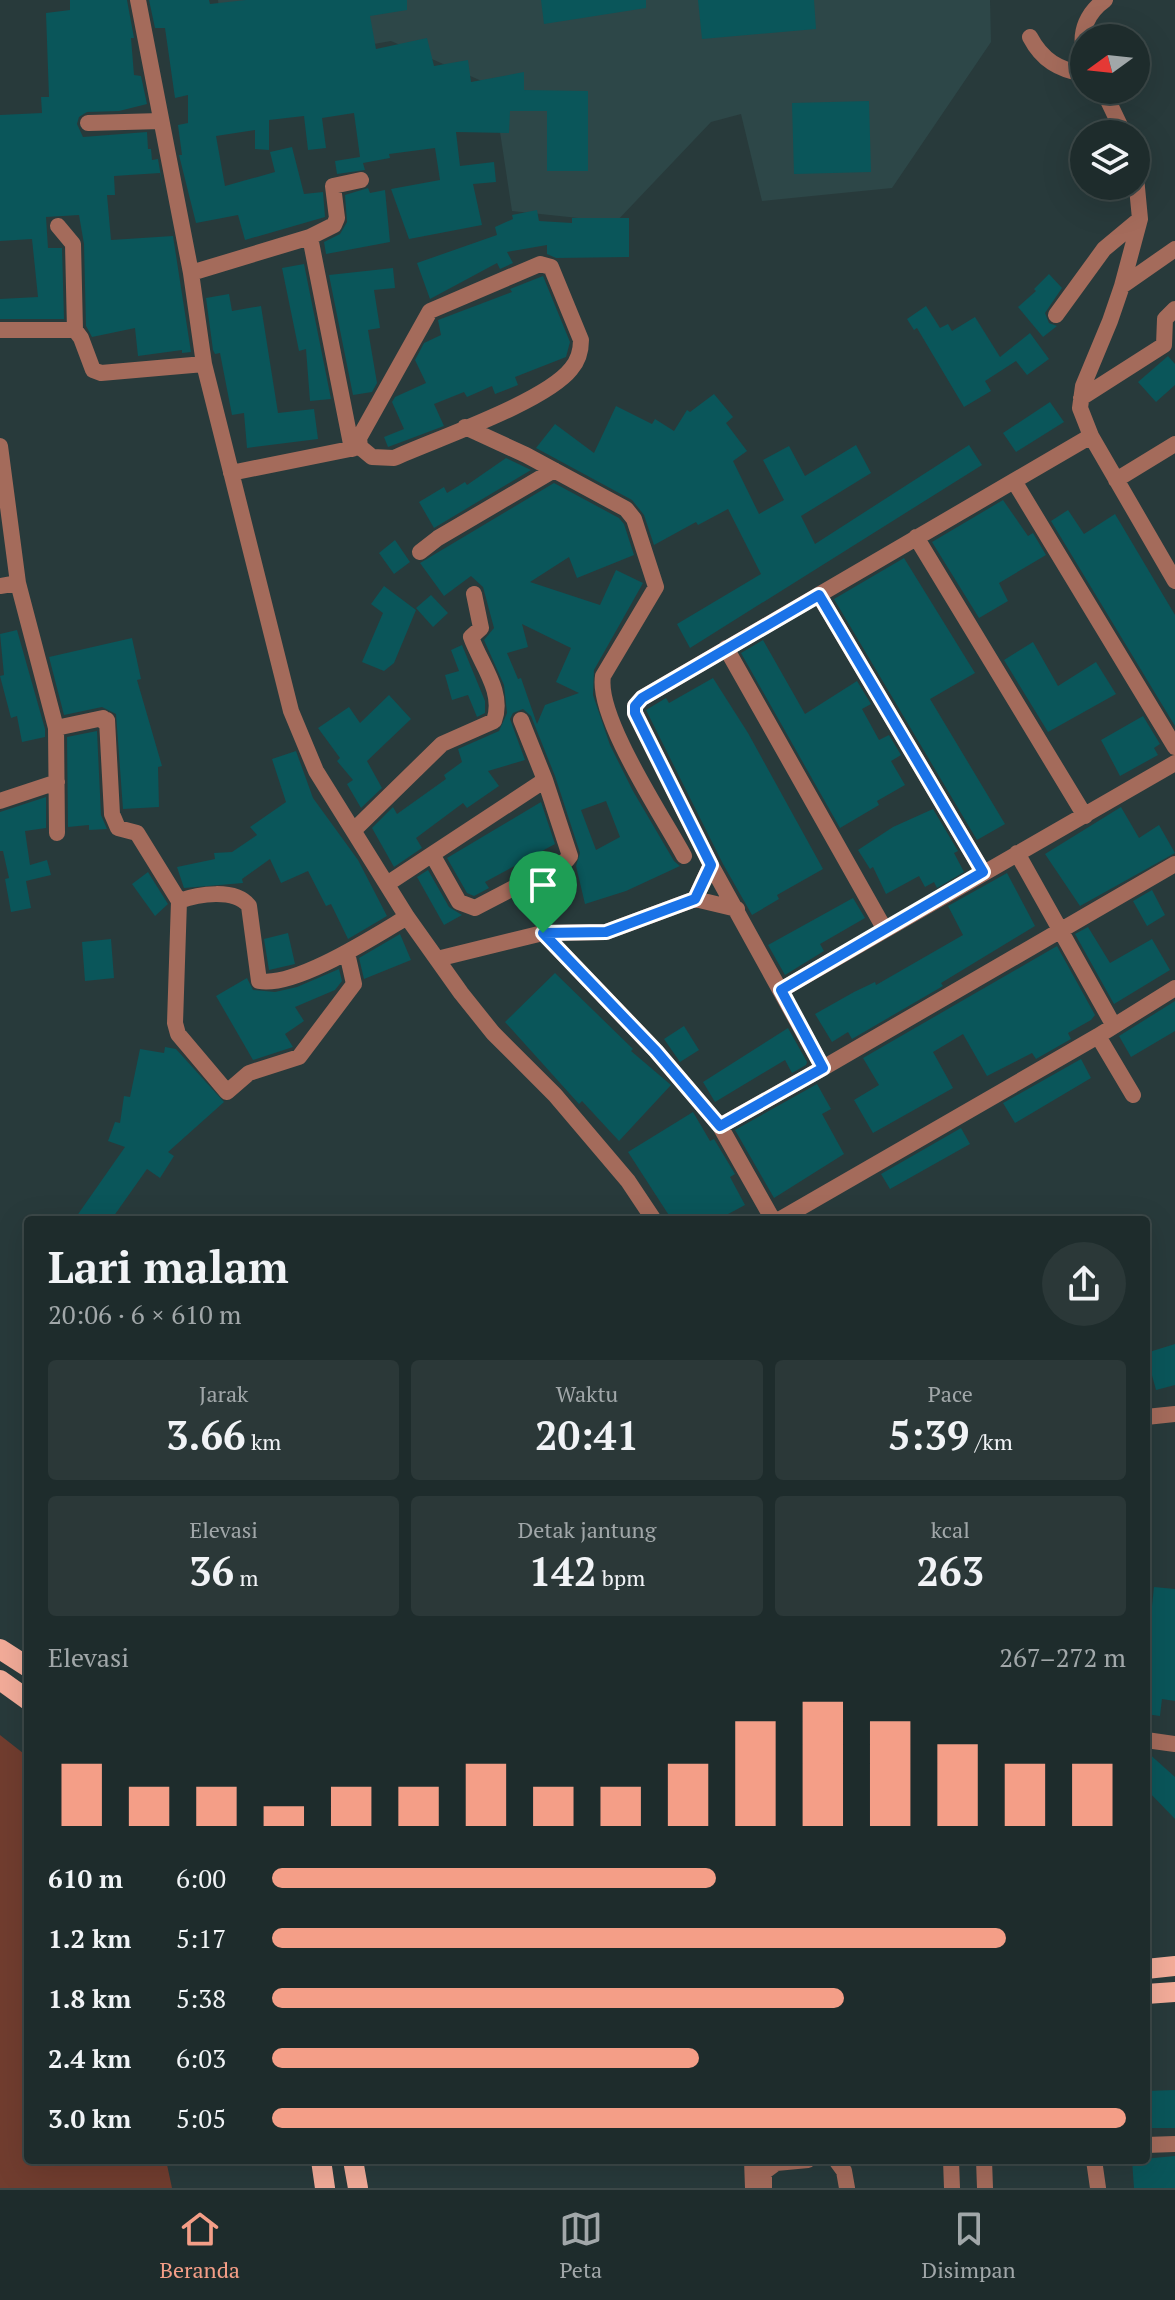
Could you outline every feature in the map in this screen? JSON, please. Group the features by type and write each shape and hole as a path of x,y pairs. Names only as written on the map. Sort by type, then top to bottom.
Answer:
{"main road":[{"path":"0,1649 24,1664"},
{"path":"0,1680 24,1697"},
{"path":"1150,1969 1175,1966"},
{"path":"322,2164 325,2188"},
{"path":"354,2164 358,2188"}],"street":[{"path":"138,0 191,273 204,364 291,711 316,771 407,917 437,959 493,1033 555,1095 628,1181 650,1216"},
{"path":"1086,24 1105,0"},
{"path":"1030,37 1046,59 1070,72"},
{"path":"88,123 161,121"},
{"path":"191,273 310,237 336,224 333,186 361,180"},
{"path":"1138,200 1140,219 1122,286 1083,386 1082,416 1175,581"},
{"path":"1056,315 1098,256 1116,236 1140,219"},
{"path":"58,226 73,244 75,330 95,372 204,364"},
{"path":"310,237 356,448"},
{"path":"1122,286 1175,249"},
{"path":"231,473 356,448 372,457 394,458 520,404 550,386 573,367 581,349 581,340 556,273 549,266 540,264 430,311 356,448"},
{"path":"1081,398 1164,345 1165,319 1175,309"},
{"path":"0,330 75,330"},
{"path":"465,427 626,509 634,519 656,580 652,599 603,676 602,688 623,746 684,856"},
{"path":"823,1068 711,865 634,710 642,698 1091,436"},
{"path":"1116,480 1175,444"},
{"path":"0,446 18,583 56,728 57,833"},
{"path":"420,552 438,538 554,470"},
{"path":"1014,481 1175,747"},
{"path":"916,537 1085,816"},
{"path":"0,586 18,583"},
{"path":"354,830 442,744 494,721 497,706 490,677 471,637 481,628 474,594"},
{"path":"819,595 983,872"},
{"path":"726,648 884,928"},
{"path":"56,728 103,718 103,721 107,720 112,814 118,828 137,833 179,901 175,1023 178,1034 227,1092 249,1073 299,1057 354,984 347,953"},
{"path":"433,856 459,902 475,908 570,856 521,720"},
{"path":"781,990 1175,763"},
{"path":"387,884 545,780"},
{"path":"0,801 57,782"},
{"path":"1017,853 1114,1026"},
{"path":"720,1126 1175,864"},
{"path":"695,899 711,865"},
{"path":"179,901 198,894 239,897 245,901 249,906 259,981 293,976 347,953 407,917"},
{"path":"437,959 543,933 606,932 695,899 737,909"},
{"path":"543,933 656,1051 720,1126 771,1216"},
{"path":"786,1216 1098,1036 1175,988"},
{"path":"1098,1036 1133,1095"},
{"path":"1150,1417 1175,1414"},
{"path":"1150,1741 1175,1744"},
{"path":"1150,2145 1175,2144"},
{"path":"752,2164 753,2188"},
{"path":"764,2188 764,2172 771,2165 778,2164"},
{"path":"839,2164 844,2171 847,2188"},
{"path":"951,2164 952,2188"},
{"path":"984,2164 985,2188"},
{"path":"1095,2164 1098,2188"}],"shaded area":[{"path":"218,0 990,0 991,42 892,188 762,201 741,114 711,122 616,222 512,211 493,86 391,41 226,70"},
{"path":"0,1735 24,1754 24,2164 167,2164 172,2188 0,2188"}],"building":[{"path":"70,0 127,0 134,38 131,38 134,75 141,76 147,104 119,111 87,112 79,117 77,124 83,137 147,132 148,149 151,149 152,160 158,159 164,194 160,173 114,176 115,195 107,195 111,240 173,236 191,352 182,353 182,350 138,356 135,328 92,337 86,326 84,244 79,215 46,217 48,248 62,248 64,319 0,319 0,299 38,297 32,239 0,241 0,115 42,113 41,97 49,97 46,13 70,10"},
{"path":"149,0 209,0 210,4 246,0 407,0 407,10 370,16 376,49 427,38 434,66 468,60 471,82 524,72 524,90 588,91 588,171 547,171 547,111 510,111 509,133 456,132 460,166 494,162 496,182 473,184 482,225 409,239 391,189 440,180 435,148 389,154 390,158 363,163 365,170 337,174 335,161 360,157 354,113 322,118 326,148 308,150 304,116 269,120 269,150 255,149 255,130 216,136 225,186 275,172 270,152 292,147 304,194 323,192 325,217 245,240 238,215 196,223 179,155 182,155 178,125 188,123 188,95 175,98 165,28 155,28"},
{"path":"541,0 646,0 646,8 544,24"},
{"path":"698,0 814,0 816,29 702,39"},
{"path":"869,101 871,172 794,174 792,103"},
{"path":"368,188 370,193 385,190 390,242 326,254 324,242 340,234 347,222 345,195"},
{"path":"537,210 539,221 572,223 572,218 629,218 629,257 556,258 547,254 547,245 507,252 513,263 500,269 497,263 430,299 417,263 497,235 495,227 513,219 512,215"},
{"path":"304,264 331,399 310,401 306,349 299,351 282,268"},
{"path":"393,268 395,288 374,290 380,328 368,330 377,383 372,392 353,395 329,275"},
{"path":"1049,274 1062,288 1045,313 1049,323 1057,326 1043,337 1018,307"},
{"path":"543,276 570,342 566,357 515,377 518,385 495,394 492,386 467,397 464,392 434,404 444,426 388,447 384,437 404,429 392,402 395,397 426,383 415,360 424,343 441,335 438,320 512,292 510,289"},
{"path":"229,294 232,311 261,306 278,413 314,409 318,439 247,448 244,413 232,415 220,353 215,354 213,350 206,298"},
{"path":"926,306 940,328 948,324 952,331 975,317 1000,357 1030,333 1049,359 1027,375 1016,361 985,381 991,391 964,407 917,328 914,330 907,319"},
{"path":"1168,356 1175,364 1175,385 1156,402 1138,382"},
{"path":"714,394 733,417 726,423 747,451 733,461 759,514 784,500 763,460 789,446 805,476 856,445 871,473 801,516 815,544 969,445 982,465 690,648 677,624 761,574 728,509 654,545 644,515 632,500 536,448 555,424 594,453 616,406 652,424 655,419 674,431 687,410 690,412"},
{"path":"1050,402 1064,422 1016,452 1003,433"},
{"path":"506,458 531,470 434,528 419,502 444,487 447,493 465,482 467,485"},
{"path":"554,483 619,518 634,555 577,578 569,557 530,582 600,605 616,570 643,583 594,670 593,695 610,745 633,791 674,861 680,866 626,891 585,904 576,866 580,853 555,776 531,716 523,709 513,713 510,719 525,760 488,771 499,786 467,808 463,803 416,838 422,848 394,867 372,828 393,807 397,814 446,779 444,775 462,762 458,749 499,731 507,713 504,685 484,640 494,628 483,587 471,576 444,596 420,563","holes":["522,624 571,648 556,682 579,693 545,705 537,724 521,678 518,679 507,653 528,647","606,801 620,837 596,850 581,810"]},
{"path":"1003,500 1028,536 1033,533 1046,555 999,583 1008,601 979,618 932,542"},
{"path":"1068,510 1084,534 1115,514 1175,615 1175,726 1051,521"},
{"path":"395,540 410,562 394,574 379,553"},
{"path":"904,558 975,673 930,699 1005,824 977,840 834,599"},
{"path":"384,586 416,610 394,663 384,671 362,662 383,613 371,604"},
{"path":"431,595 448,613 433,627 416,608"},
{"path":"17,630 45,729 45,737 22,742 17,716 11,718 0,676 4,675 0,634"},
{"path":"132,638 141,679 137,680 162,766 158,767 159,807 123,809 116,714 102,707 64,715 49,657"},
{"path":"763,640 805,714 857,681 871,704 862,709 879,740 889,735 901,755 891,761 905,785 840,828 741,653"},
{"path":"1033,642 1058,686 1096,662 1116,694 1048,732 1004,660"},
{"path":"462,645 485,701 485,713 477,717 468,695 452,700 445,675 459,671 451,650"},
{"path":"713,678 748,733 823,869 777,895 779,899 752,915 646,710 666,698 669,703"},
{"path":"389,695 411,719 367,761 382,788 361,808 347,784 353,780 337,761 340,758 318,728 349,707 360,723"},
{"path":"1143,716 1160,744 1154,748 1158,755 1120,776 1101,740"},
{"path":"97,731 101,815 107,829 89,830 89,825 68,827 67,737"},
{"path":"296,751 313,798 358,860 387,916 348,939 331,904 326,906 308,871 281,883 270,859 242,879 243,883 184,888 177,867 215,859 214,853 232,852 257,835 250,827 286,802 272,759"},
{"path":"46,797 46,828 25,831 30,865 47,860 51,875 26,881 31,908 11,912 5,879 9,878 3,851 0,851 0,812"},
{"path":"541,802 555,844 485,882 489,888 474,896 467,893 447,858"},
{"path":"1121,807 1139,838 1159,825 1175,853 1080,906 1045,854"},
{"path":"933,809 958,851 954,853 964,872 937,888 934,882 925,887 919,876 886,894 873,867 870,869 858,850 893,827"},
{"path":"428,870 449,907 462,915 444,925 417,877"},
{"path":"148,872 168,904 155,916 132,884"},
{"path":"1007,873 1035,926 941,983 943,986 852,1039 848,1032 832,1042 815,1014 875,982 876,985 963,935 948,906"},
{"path":"1152,890 1165,915 1147,926 1133,901"},
{"path":"853,898 865,918 820,944 824,951 785,975 768,945"},
{"path":"1088,927 1110,963 1152,939 1170,970 1114,1004 1075,934"},
{"path":"288,933 295,964 269,970 264,939"},
{"path":"400,934 411,960 364,979 359,958"},
{"path":"111,939 114,978 85,981 82,942"},
{"path":"1057,946 1095,1015 1091,1020 1068,1033 1071,1039 1036,1059 1032,1053 987,1076 963,1034 933,1052 953,1088 873,1133 854,1100 879,1085 863,1058"},
{"path":"339,969 342,981 335,990 295,1007 304,1021 285,1034 293,1047 253,1060 216,996 247,978 253,990 275,992 297,987"},
{"path":"555,973 633,1049 631,1051 671,1085 619,1141 582,1101 579,1104 505,1022"},
{"path":"1175,1001 1175,1031 1131,1057 1119,1036"},
{"path":"684,1026 699,1050 680,1062 664,1039"},
{"path":"788,1028 806,1065 792,1073 785,1060 715,1102 703,1082"},
{"path":"165,1047 176,1049 224,1102 168,1152 174,1156 160,1178 147,1169 114,1216 77,1216 125,1147 108,1141 115,1122 120,1123 124,1096 130,1097 140,1049 164,1053"},
{"path":"1081,1059 1091,1078 1015,1123 1003,1103"},
{"path":"817,1084 831,1109 822,1114 844,1154 774,1198 735,1130"},
{"path":"693,1112 735,1174 730,1177 745,1205 724,1216 669,1216 628,1152"},
{"path":"961,1128 970,1144 890,1189 881,1174"},
{"path":"1175,1344 1175,1385 1156,1390 1150,1368 1150,1352"},
{"path":"1154,1587 1175,1589 1175,1701 1162,1699 1160,1716 1150,1715 1150,1626"},
{"path":"1150,1755 1175,1777 1175,1819 1150,1793"},
{"path":"1175,2090 1175,2128 1150,2128 1150,2091"},
{"path":"1175,2156 1175,2188 1134,2188 1132,2164 1150,2164 1150,2158"}],"route":[{"path":"819,595 983,872 781,990 823,1068 720,1126 684,1081 543,933 606,932 695,899 711,865 635,713 635,706 642,698 819,595"}]}
